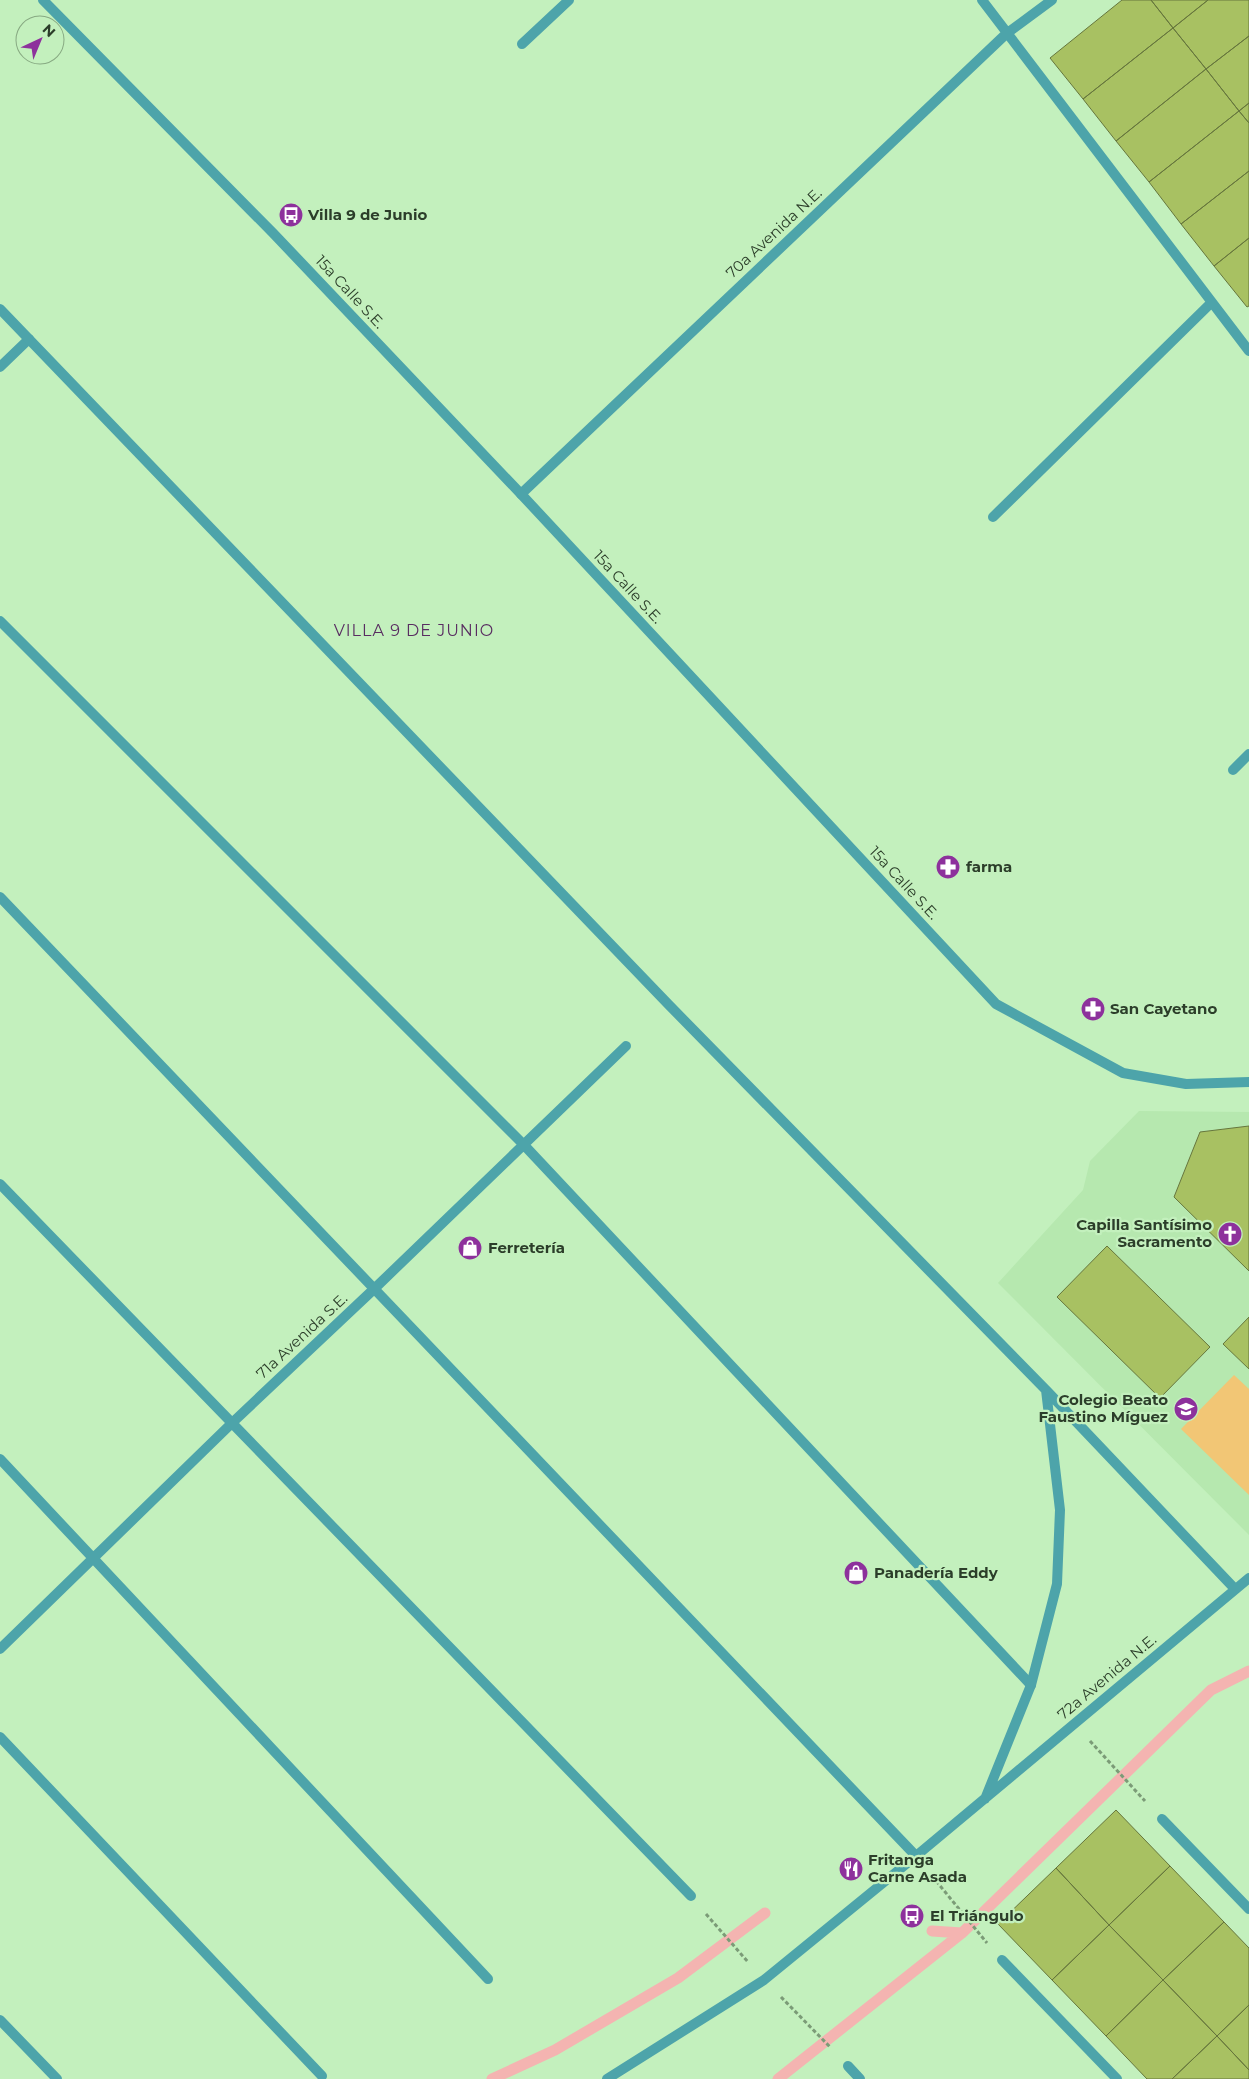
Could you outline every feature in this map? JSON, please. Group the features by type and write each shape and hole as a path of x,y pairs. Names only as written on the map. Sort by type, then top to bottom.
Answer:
{"street":[{"name":"15a Calle S.E.","path":"43,0 273,233 521,494 996,1004 1123,1073 1186,1084 1249,1082"},
{"path":"522,44 569,0"},
{"path":"982,0 1249,352"},
{"name":"70a Avenida N.E.","path":"521,494 1006,34 1052,0"},
{"path":"993,516 1211,303"},
{"path":"0,309 669,1005 1046,1390 1235,1589"},
{"path":"0,367 29,339"},
{"path":"0,621 524,1145 1032,1685"},
{"path":"1234,770 1249,754"},
{"path":"0,898 916,1856"},
{"name":"71a Avenida S.E.","path":"0,1649 232,1423 626,1046"},
{"path":"0,1184 691,1896"},
{"path":"985,1799 1032,1685 1057,1584 1060,1510 1046,1390"},
{"path":"0,1459 488,1979"},
{"name":"72a Avenida N.E.","path":"608,2079 764,1980 985,1799 1249,1578"},
{"path":"0,1737 322,2076"},
{"path":"1162,1818 1249,1909"},
{"path":"1002,1960 1117,2079"},
{"path":"0,2020 56,2079"},
{"path":"848,2066 860,2079"}],"path":[{"path":"1103,1755 1142,1798"},
{"path":"934,1879 980,1934"},
{"path":"711,1920 754,1969"},
{"path":"793,2010 832,2050"}],"shaded area":[{"name":"Colegio Beato Faustino Míguez","path":"1139,1111 1249,1112 1249,1535 998,1283 1083,1190 1090,1161"},
{"path":"1234,1375 1249,1389 1249,1495 1181,1429"}],"building":[{"path":"1122,0 1151,0 1173,28 1083,99 1050,58"},
{"path":"1151,0 1208,0 1173,28"},
{"path":"1208,0 1249,0 1249,36 1206,69 1173,28"},
{"path":"1173,28 1206,69 1116,141 1083,99"},
{"path":"1249,36 1249,103 1239,111 1206,69"},
{"path":"1206,69 1239,111 1149,182 1116,141"},
{"path":"1249,103 1249,123 1239,111"},
{"path":"1239,111 1249,123 1249,171 1181,224 1149,182"},
{"path":"1249,171 1249,238 1214,266 1181,224"},
{"path":"1249,238 1249,306 1247,307 1214,266"},
{"name":"Capilla Santísimo Sacramento","path":"1249,1126 1249,1271 1174,1197 1200,1132"},
{"path":"1107,1246 1210,1347 1160,1398 1057,1297"},
{"path":"1249,1317 1249,1369 1223,1344"},
{"path":"1116,1810 1170,1866 1109,1925 1056,1868"},
{"path":"1170,1866 1224,1922 1163,1980 1109,1925"},
{"path":"1056,1868 1109,1925 1052,1980 998,1924"},
{"path":"1224,1922 1249,1948 1249,2005 1217,2036 1163,1980"},
{"path":"1109,1925 1163,1980 1106,2036 1052,1980"},
{"path":"1163,1980 1217,2036 1172,2079 1147,2079 1106,2036"},
{"path":"1249,2005 1249,2070 1217,2036"},
{"path":"1217,2036 1249,2070 1249,2079 1172,2079"}],"waterway":[{"path":"778,2079 962,1933 1211,1690 1249,1671"},
{"path":"492,2079 555,2050 678,1978 765,1913"},
{"path":"932,1931 962,1933"}],"place":[{"name":"Villa 9 de Junio","path":"291,215"},
{"name":"farma","path":"948,867"},
{"name":"San Cayetano","path":"1093,1009"},
{"name":"Capilla Santísimo Sacramento","path":"1230,1234"},
{"name":"Ferretería","path":"470,1248"},
{"name":"Colegio Beato Faustino Míguez","path":"1186,1409"},
{"name":"Panadería Eddy","path":"856,1573"},
{"name":"Fritanga Carne Asada","path":"851,1869"},
{"name":"El Triángulo","path":"912,1916"}],"district":[{"name":"VILLA 9 DE JUNIO","path":"414,630"}]}
